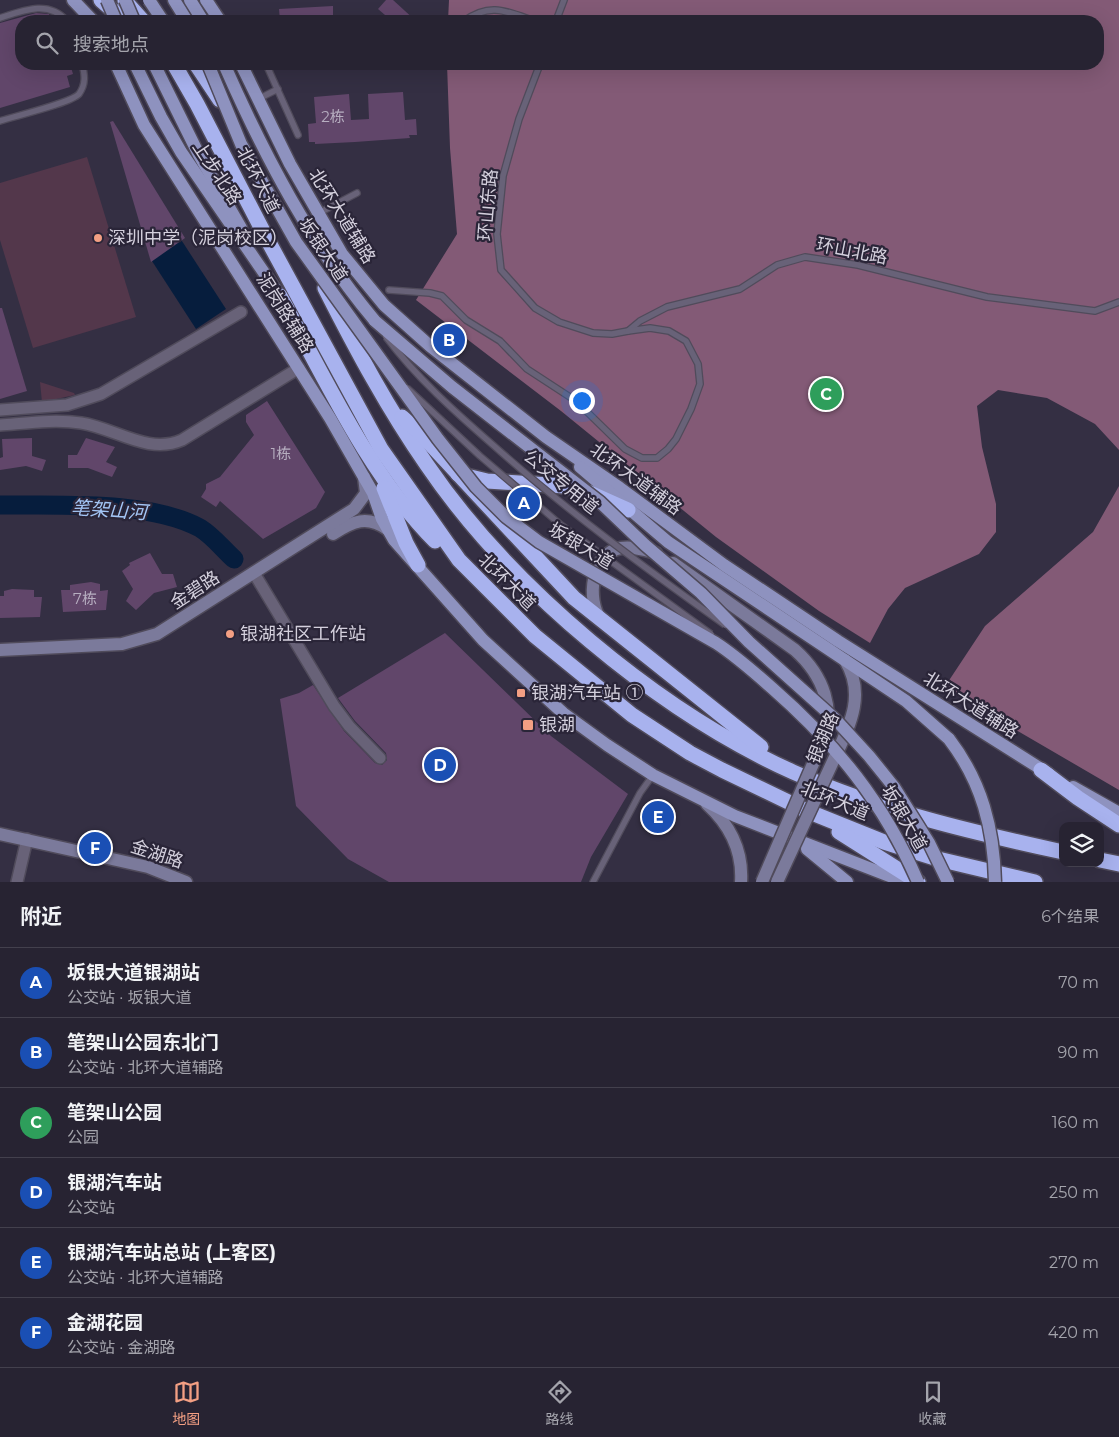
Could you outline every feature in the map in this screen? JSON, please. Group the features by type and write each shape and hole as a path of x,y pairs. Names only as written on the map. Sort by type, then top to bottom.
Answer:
{"highway":[{"path":"101,0 118,15"},
{"path":"124,0 138,15"},
{"path":"150,2 160,15"},
{"path":"169,70 197,104"},
{"name":"北环大道","path":"177,70 363,418 394,469 459,560 535,636 632,715 690,753 806,811 910,851 1034,882"},
{"name":"北环大道","path":"200,70 259,165 318,273 360,357 389,407 428,466 469,520 498,552 583,635 678,707 731,739 792,772 889,808 1004,839 1059,851"},
{"path":"280,296 370,455 420,525 434,540 459,560"},
{"path":"389,407 420,433 455,473 574,598 604,624 792,772"},
{"path":"370,455 372,467 418,566"},
{"path":"455,473 487,481 565,486 590,493 628,510"},
{"path":"1041,770 1119,826"},
{"path":"806,811 918,882"},
{"path":"1104,861 1119,864"}],"main road":[{"path":"73,0 87,15"},
{"path":"107,0 113,15"},
{"path":"124,0 131,15"},
{"path":"174,0 183,15"},
{"path":"190,0 199,15"},
{"path":"204,0 208,15"},
{"path":"204,0 215,15"},
{"path":"214,0 218,15"},
{"name":"泥岗路辅路","path":"119,70 144,124 249,306 299,368 364,476"},
{"name":"上步北路","path":"138,70 160,117 227,213 280,296"},
{"path":"157,70 227,213"},
{"name":"坂银大道","path":"196,70 241,144 268,196 310,264 458,465 506,517 558,554 677,619 734,655 810,723 862,782 890,825 918,882"},
{"path":"210,70 241,144"},
{"name":"坂银大道","path":"227,70 249,120 286,190 341,278 375,321 452,387 600,502 645,545 701,593 749,642 812,696 870,756 910,810 948,882"},
{"name":"北环大道辅路","path":"244,70 318,214 355,272 384,305 437,352 546,437 582,460 694,544 772,597 1041,770 1119,813"},
{"path":"546,437 628,510 693,560 912,705 949,740 969,770 987,812 992,839 995,882"},
{"path":"364,476 388,529 398,545 461,616 526,682 585,730 653,775 703,801 798,841 905,882"},
{"path":"798,841 847,882"}],"street":[{"path":"0,410 67,405 102,394 249,306"},
{"path":"0,425 57,421 84,423 151,444 168,446 182,440 299,368"},
{"name":"金碧路","path":"0,657 113,652 145,647 164,638 354,509 366,492 364,476"},
{"name":"金碧路","path":"0,650 117,645 140,641 164,631 352,522 371,520 388,529"},
{"path":"604,624 596,609 592,592 596,574 606,556 621,548 632,548 657,554 669,560 795,650 808,662 821,684 828,705 828,725 762,882"},
{"path":"256,577 341,715 380,758"},
{"name":"银湖路","path":"777,882 850,723 856,697 852,671 845,660"},
{"path":"703,801 717,813 731,832 739,854 741,882"},
{"name":"金湖路","path":"0,834 148,867 186,882"},
{"path":"17,882 27,839"}],"lane":[{"path":"558,15 564,0"},
{"path":"0,18 48,5 56,9 62,15"},
{"path":"473,15 496,8 516,15"},
{"path":"0,121 74,98 84,85 84,70"},
{"path":"269,70 298,135"},
{"name":"环山东路","path":"538,70 519,119 503,176 497,234 501,270 535,308 559,322 592,333"},
{"path":"258,99 278,89"},
{"path":"318,214 357,193"},
{"name":"环山北路","path":"592,333 612,334 628,331 640,321 667,307 740,289 777,265 805,257 858,265 986,297 1095,311 1119,302"},
{"path":"389,290 430,293 442,296 466,320 500,341 527,369 576,401 626,449 642,458 657,458 676,439 691,409 700,384 698,364 686,341 669,331 650,328 628,331"},
{"name":"公交专用道","path":"375,321 389,341 443,400 507,458 642,565 749,642"},
{"name":"公交专用道","path":"390,371 474,450 561,525 614,566 677,608 734,655"},
{"path":"593,882 640,793 653,775"}],"shaded area":[{"path":"449,0 1119,0 1119,450 1095,424 1047,398 998,390 977,406 982,447 996,504 996,532 979,554 905,588 888,609 870,643 819,611 716,537 561,411 416,300 457,234 450,148 447,70 1104,70 1104,15 448,15"},
{"path":"87,157 136,317 33,348 0,240 0,183"},
{"path":"40,382 74,393 75,395 42,402"},
{"path":"1119,486 1119,790 944,688 985,626 1093,532"}],"water":[{"path":"180,238 226,309 196,329 150,258"}],"building":[{"path":"386,0 393,0 409,15 385,15 378,9"},
{"path":"333,6 333,15 280,15 279,9"},
{"path":"36,13 49,15 29,15"},
{"path":"15,19 15,70 72,70 73,74 67,76 70,87 0,108 0,23"},
{"path":"403,92 405,120 416,119 417,135 409,135 410,138 355,142 315,144 315,142 309,142 308,124 316,123 314,97 349,94 351,120 369,119 368,94"},
{"path":"113,121 185,238 151,262 110,122"},
{"path":"0,308 2,308 27,391 0,399"},
{"path":"267,401 325,492 316,508 263,539 220,501 216,507 201,497 206,489 206,484 220,477 254,435 246,422 246,415"},
{"path":"32,438 32,456 46,460 42,471 26,466 0,470 0,458 3,457 2,439"},
{"path":"86,438 115,447 106,462 117,467 112,477 88,468 68,468 68,455 77,455"},
{"path":"150,553 162,574 173,574 177,587 154,593 136,610 126,601 133,589 122,571 130,565 129,563"},
{"path":"91,582 100,584 100,591 108,590 106,610 63,612 61,590 70,590 70,585"},
{"path":"12,589 34,590 34,597 42,597 40,617 0,618 0,596 4,596 4,591"},
{"path":"445,633 551,736 628,794 591,857 581,882 389,882 348,859 296,806 280,699 299,693 313,685 344,731 375,763 382,765 387,760 386,753 355,721 338,698"}],"waterway":[{"name":"笔架山河","path":"0,505 102,506 155,513 179,519 200,528 234,559"}],"place":[{"name":"深圳中学（泥岗校区）","path":"98,238"},
{"name":"笔架山公园东北门","path":"449,340"},
{"name":"笔架山公园","path":"826,394"},
{"name":"坂银大道银湖站","path":"524,503"},
{"name":"银湖社区工作站","path":"230,634"},
{"name":"银湖汽车站 ①","path":"521,693"},
{"name":"银湖","path":"528,725"},
{"name":"银湖汽车站","path":"440,765"},
{"name":"银湖汽车站总站 (上客区)","path":"658,817"},
{"name":"金湖花园","path":"95,848"}]}
